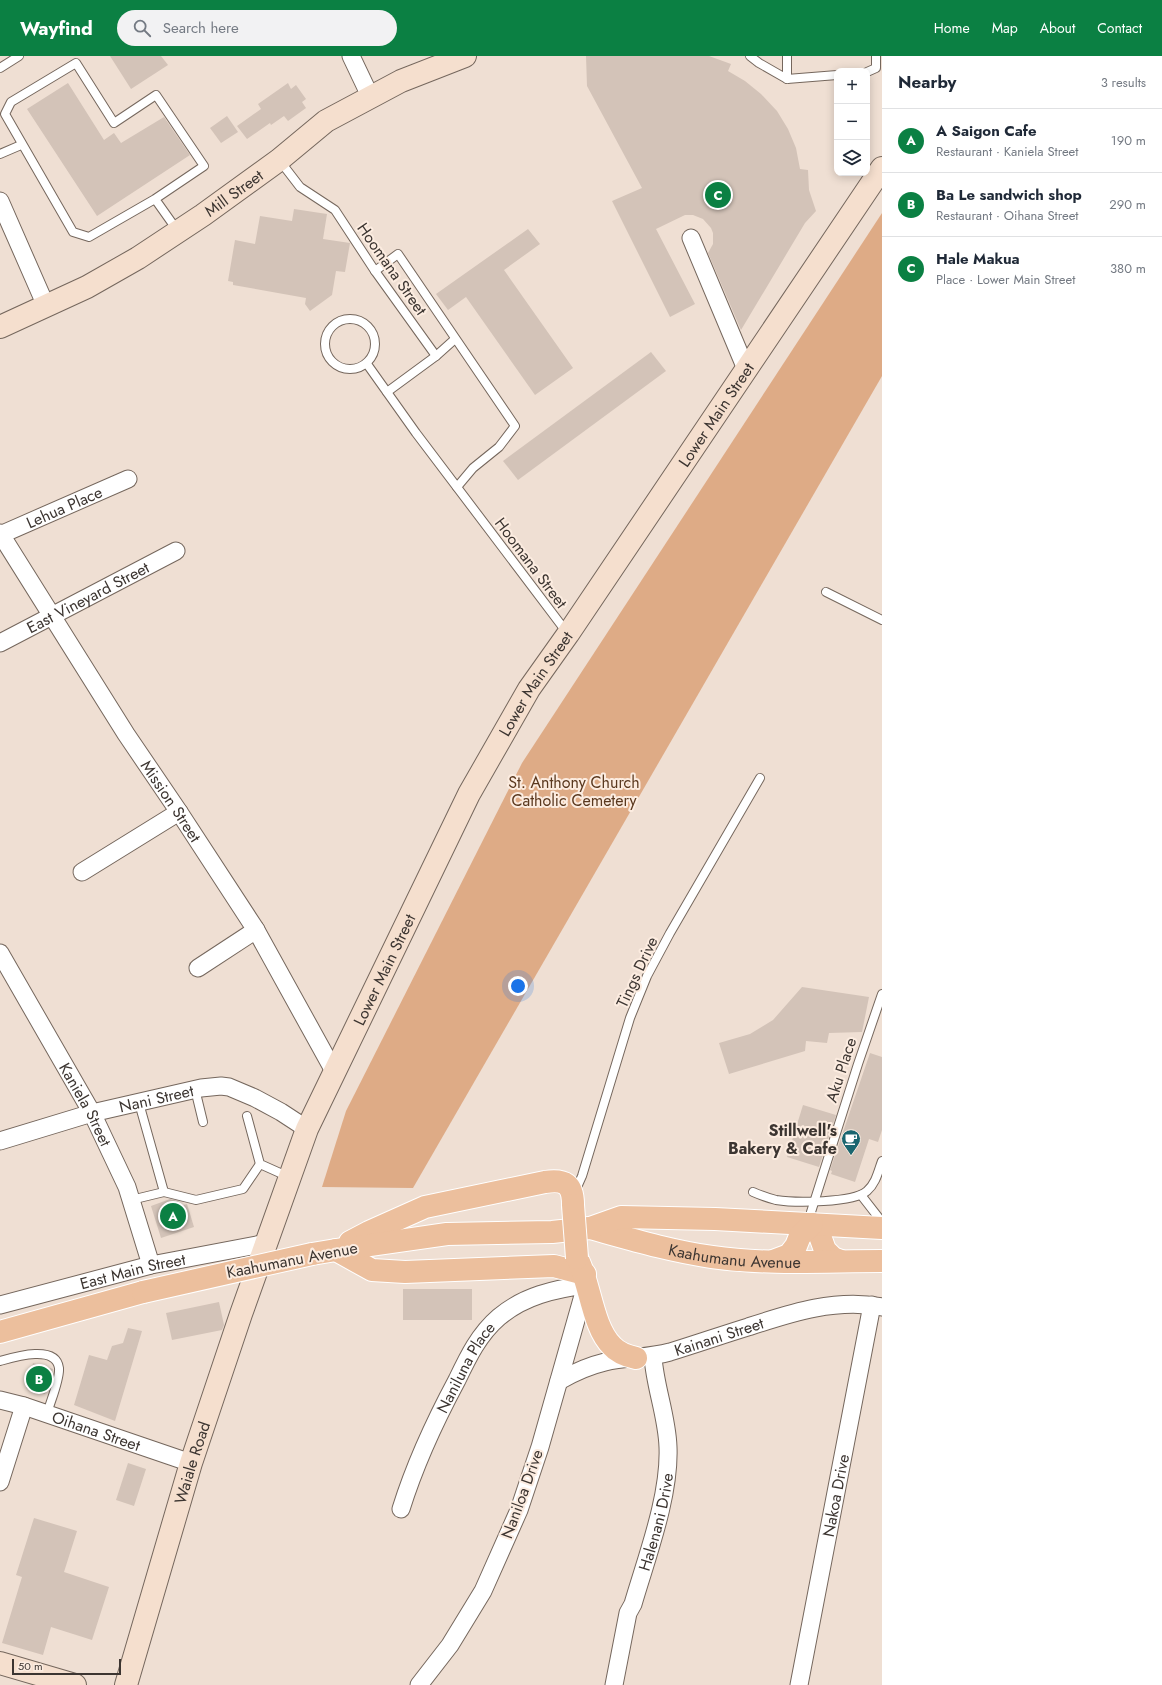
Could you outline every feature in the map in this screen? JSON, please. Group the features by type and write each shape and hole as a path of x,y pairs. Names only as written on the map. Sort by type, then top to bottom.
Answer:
{"main road":[{"path":"336,1250 369,1232 425,1207 553,1181 564,1183 573,1198 583,1272 599,1323 610,1345 620,1352 644,1357"},
{"name":"Kaahumanu Avenue","path":"0,1332 143,1292 312,1254 447,1234 552,1232 590,1228 621,1217 716,1218 882,1228"},
{"path":"771,1262 789,1255 796,1246 800,1236 812,1224 820,1236 825,1250 833,1258 841,1261"},
{"name":"Kaahumanu Avenue","path":"590,1228 657,1246 711,1257 771,1262 882,1261"},
{"path":"336,1250 372,1270 405,1272 554,1266 583,1272"}],"street":[{"path":"351,56 370,96"},
{"name":"Mill Street","path":"0,327 106,276 138,258 280,160 326,121 370,96 401,81 465,56"},
{"name":"Lower Main Street","path":"267,1243 307,1129 469,794 529,689 568,634 882,168"},
{"path":"0,201 46,306"},
{"path":"691,238 746,369"},
{"name":"Lehua Place","path":"0,535 128,479"},
{"name":"Mission Street","path":"0,535 126,734 256,930 335,1073"},
{"name":"East Vineyard Street","path":"0,643 176,551"},
{"path":"82,872 179,812"},
{"path":"198,968 256,930"},
{"name":"Kaniela Street","path":"0,953 92,1113 127,1187 151,1265"},
{"name":"Nani Street","path":"0,1141 92,1113 195,1089 221,1086 229,1087 281,1112 307,1129"},
{"name":"East Main Street","path":"0,1305 151,1265 267,1243"},
{"name":"Waiale Road","path":"126,1685 191,1464 267,1243"},
{"name":"Naniloa Drive","path":"418,1685 450,1645 483,1592 519,1510 540,1447 559,1381 583,1272"},
{"name":"Naniluna Place","path":"401,1509 406,1493 439,1414 473,1349 489,1327 510,1309 534,1296 568,1287 583,1272"},
{"name":"Kainani Street","path":"559,1381 588,1367 614,1360 644,1357 798,1311 845,1304 877,1306"},
{"name":"Nakoa Drive","path":"799,1685 877,1306"},
{"name":"Halenani Drive","path":"614,1685 628,1613 633,1604 658,1519 668,1465 668,1446 664,1412 655,1377 644,1357"},
{"name":"Oihana Street","path":"0,1400 24,1406 191,1464"},
{"path":"0,1482 24,1406"},
{"path":"0,1663 76,1685"}],"lane":[{"path":"0,68 19,56"},
{"path":"750,56 787,79 834,76"},
{"path":"787,79 788,56"},
{"path":"870,71 876,68 876,56"},
{"path":"76,63 114,123 156,95 204,166 155,199 89,237 73,232 21,145 5,114 11,102 76,63"},
{"path":"0,154 21,145"},
{"name":"Hoomana Street","path":"280,160 300,187 321,199 335,210 375,271 436,356"},
{"path":"155,199 178,231"},
{"path":"375,271 398,254 515,426 500,447 473,468 457,487"},
{"path":"355,319 363,322 369,327 375,339 376,346 371,358 366,364 361,367 347,369 334,363 327,353 325,341 327,333 332,326 339,321 355,319"},
{"path":"387,392 436,356 455,339"},
{"name":"Hoomana Street","path":"366,364 568,634"},
{"path":"826,592 882,620"},
{"name":"Tings Drive","path":"573,1198 582,1176 630,1018 647,976 670,933 760,778"},
{"name":"Aku Place","path":"812,1224 811,1212 814,1201 882,994"},
{"path":"195,1089 203,1122"},
{"path":"139,1103 164,1192"},
{"path":"131,1200 164,1192 196,1200 243,1189 260,1164 247,1116"},
{"path":"752,1192 775,1200 814,1201 850,1198 861,1195 868,1190 875,1181 882,1161"},
{"path":"260,1164 290,1177"},
{"path":"861,1195 882,1222"},
{"path":"0,1361 25,1355 37,1354 51,1357 56,1362 59,1369 57,1382 47,1414"}],"green space":[{"name":"St. Anthony Church Catholic Cemetery","path":"882,213 882,376 413,1188 322,1187 346,1111 522,763"}],"building":[{"path":"110,56 161,56 168,65 131,89"},
{"path":"586,56 709,56 731,64 728,71 745,81 761,94 777,111 788,129 796,148 800,169 808,170 809,190 816,211 805,223 741,330 708,253 713,244 713,233 711,228 703,219 693,215 685,215 656,229 695,304 670,317 612,201 642,188 587,86"},
{"path":"68,83 104,140 114,133 121,143 164,117 190,155 97,216 27,109"},
{"path":"288,83 291,89 296,85 306,99 302,102 306,108 288,121 284,116 271,125 270,123 247,139 237,126 261,109 258,104"},
{"path":"227,116 238,132 221,143 210,128"},
{"path":"294,209 327,214 323,239 350,243 345,272 336,271 332,295 310,311 305,304 306,298 233,285 233,282 228,281 235,240 255,244 260,216 292,221"},
{"path":"528,229 540,244 504,270 573,368 535,395 466,297 448,310 436,294"},
{"path":"651,352 666,371 518,480 503,461"},
{"path":"802,987 869,997 862,1032 829,1033 827,1043 806,1041 805,1051 729,1074 719,1043 750,1034 773,1020"},
{"path":"870,1053 882,1057 882,1130 878,1142 869,1139 855,1182 831,1174 832,1171 830,1170"},
{"path":"803,1105 836,1115 819,1167 787,1157"},
{"path":"170,1199 178,1201 180,1206 187,1204 194,1227 161,1238 151,1206"},
{"path":"403,1289 472,1289 472,1320 403,1320"},
{"path":"219,1302 224,1325 222,1330 172,1340 166,1313"},
{"path":"128,1328 142,1331 115,1421 74,1405 89,1355 107,1360 112,1346 123,1343"},
{"path":"33,1363 53,1369 45,1394 26,1388"},
{"path":"128,1463 146,1469 134,1506 116,1500"},
{"path":"34,1518 77,1531 64,1572 109,1587 92,1640 51,1627 43,1655 2,1643 22,1577 16,1575"}],"place":[{"name":"Hale Makua","path":"718,195"},
{"name":"Stillwell's Bakery & Cafe","path":"851,1156"},
{"name":"A Saigon Cafe","path":"173,1216"},
{"name":"Ba Le sandwich shop","path":"39,1379"}]}
